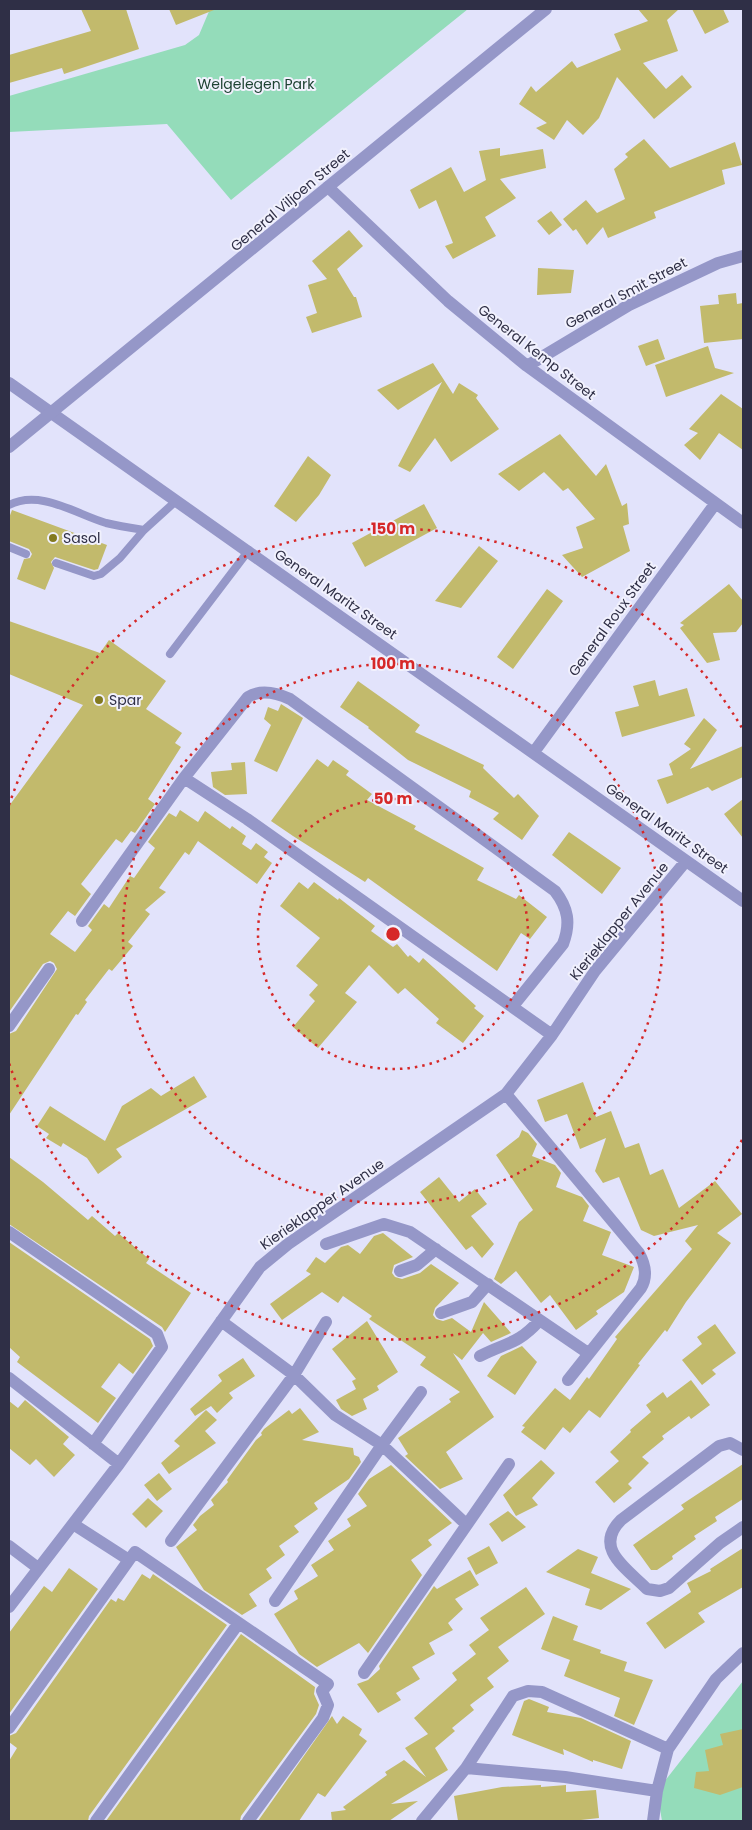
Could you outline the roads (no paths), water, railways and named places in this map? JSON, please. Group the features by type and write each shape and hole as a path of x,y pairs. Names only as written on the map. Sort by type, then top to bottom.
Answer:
{"street":[{"name":"General Viljoen Street","path":"9,446 52,413 546,9"},
{"name":"General Kemp Street","path":"328,187 441,295 527,366 743,523"},
{"name":"General Smit Street","path":"527,366 629,305 718,263 743,256"},
{"name":"General Maritz Street","path":"9,383 249,550 743,901"},
{"name":"General Roux Street","path":"534,752 715,504"},
{"path":"82,921 184,778 248,697 258,692 270,693 290,699 554,891 565,908 568,922 563,944 512,1006"},
{"path":"184,778 247,819 552,1035"},
{"name":"Kierieklapper Avenue","path":"9,1607 119,1464 269,1258 506,1094 552,1035 596,971 686,861"},
{"path":"9,1026 49,969"},
{"path":"506,1094 639,1253 645,1267 646,1276 641,1288 568,1380"},
{"path":"326,1244 384,1224 410,1232 588,1353"},
{"path":"9,1232 157,1334 161,1340 162,1347 93,1444"},
{"path":"400,1271 418,1264 436,1249"},
{"path":"441,1313 472,1302 488,1284"},
{"path":"480,1356 514,1343 526,1336 539,1321"},
{"path":"221,1322 294,1375 335,1415 382,1445 466,1524"},
{"path":"171,1541 294,1375 326,1322"},
{"path":"9,1378 119,1464"},
{"path":"275,1601 382,1445 421,1392"},
{"path":"743,1450 730,1443 719,1446 613,1528 610,1545 615,1556 646,1589 665,1590 677,1583 720,1543 743,1527"},
{"path":"364,1673 509,1464"},
{"path":"73,1524 129,1560"},
{"path":"9,1546 38,1568"},
{"path":"9,1728 134,1552 328,1684 322,1691 328,1705 323,1718 248,1821"},
{"path":"96,1821 238,1624"},
{"path":"653,1821 657,1791 668,1749 716,1679 743,1653"},
{"path":"422,1821 466,1768 513,1696 535,1690 668,1749"},
{"path":"466,1768 565,1777 657,1791"}],"lane":[{"path":"9,505 28,500 69,507 105,523 144,530"},
{"path":"56,563 94,576 101,574 120,558 144,530 176,501"},
{"path":"9,547 26,554"},
{"path":"170,654 249,550"}],"place":[{"name":"Sasol","path":"53,538"},
{"name":"Spar","path":"99,700"}],"park label":[{"name":"Welgelegen Park","path":"256,84"}]}
